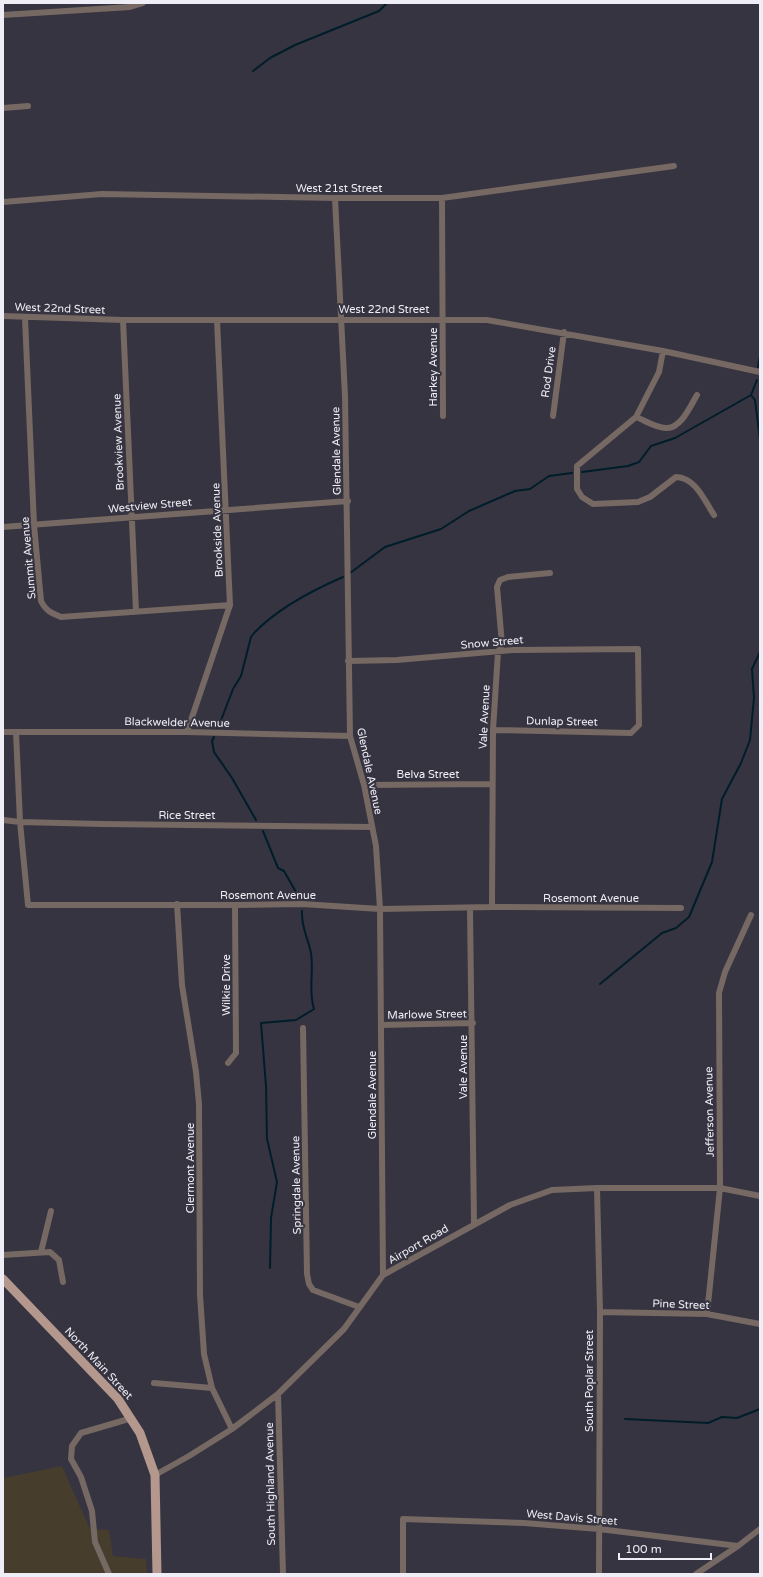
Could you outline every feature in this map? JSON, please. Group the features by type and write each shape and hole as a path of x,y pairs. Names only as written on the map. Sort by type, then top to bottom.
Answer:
{"main road":[{"name":"North Main Street","path":"3,1279 101,1381 132,1418 147,1448 155,1474 157,1574"}],"street":[{"path":"3,15 130,7 144,3"},
{"path":"3,108 28,106"},
{"name":"West 21st Street","path":"3,202 102,194 335,198 442,198 674,166"},
{"name":"Glendale Avenue","path":"335,198 345,396 348,501 348,661 350,736 364,784 376,846 380,909 383,1275"},
{"name":"Harkey Avenue","path":"442,198 443,416"},
{"name":"West 22nd Street","path":"3,316 25,318 123,320 487,320 564,332 760,372"},
{"name":"Summit Avenue","path":"25,318 34,525 41,601 51,613 61,617 230,605"},
{"name":"Brookview Avenue","path":"123,320 136,611"},
{"name":"Brookside Avenue","path":"186,732 230,605 217,320"},
{"name":"Rod Drive","path":"553,416 564,332"},
{"path":"662,351 659,372 636,416 577,466 577,489 582,497 593,504 638,502 650,497 676,477 684,478 691,482 714,515"},
{"path":"636,416 665,428 673,427 681,421 697,395"},
{"name":"Westview Street","path":"3,527 348,501"},
{"name":"Vale Avenue","path":"492,907 493,730 498,652 502,644 497,587 500,580 508,576 550,573"},
{"name":"Snow Street","path":"348,661 397,660 512,650 575,648 638,649 639,725 631,733"},
{"name":"Dunlap Street","path":"493,730 631,733"},
{"name":"Blackwelder Avenue","path":"3,732 186,732 350,736"},
{"name":"Rosemont Avenue","path":"16,732 20,822 28,905 302,904 380,909 470,909 492,907 681,908"},
{"name":"Belva Street","path":"364,784 492,784"},
{"name":"Rice Street","path":"3,820 20,822 372,827"},
{"name":"Clermont Avenue","path":"177,904 182,985 195,1064 199,1104 202,1330 204,1354 212,1388 232,1429"},
{"name":"Wilkie Drive","path":"228,1063 236,1052 235,905"},
{"name":"Vale Avenue","path":"470,909 474,1224"},
{"name":"Jefferson Avenue","path":"707,1314 720,1188 719,993 725,972 751,915"},
{"name":"Marlowe Street","path":"382,1025 472,1023"},
{"name":"Springdale Avenue","path":"303,1028 308,1279 313,1290 359,1307"},
{"name":"Airport Road","path":"155,1474 189,1456 232,1429 278,1394 344,1329 383,1275 510,1205 552,1190 597,1188 720,1188 760,1196"},
{"name":"South Poplar Street","path":"597,1188 600,1312 600,1574"},
{"path":"41,1252 51,1211"},
{"path":"3,1255 50,1252 59,1260 63,1282"},
{"name":"Pine Street","path":"600,1312 707,1314 760,1324"},
{"path":"154,1383 212,1388"},
{"name":"South Highland Avenue","path":"278,1394 283,1574"},
{"path":"109,1574 95,1542 92,1511 70,1453 75,1438 81,1433 132,1418"},
{"name":"West Davis Street","path":"403,1574 403,1519 524,1523 599,1529 738,1546"},
{"path":"696,1574 738,1546 760,1529"}],"shaded area":[{"path":"62,1466 90,1529 109,1530 113,1556 146,1559 147,1574 3,1574 3,1478"}],"waterway":[{"path":"253,71 270,58 295,45 379,11 387,3"},
{"path":"758,367 760,356"},
{"path":"582,472 628,466 639,462 651,446 675,438 751,395 757,380"},
{"path":"751,395 755,400 760,440"},
{"path":"350,573 385,547 441,529 469,511 515,491 530,489 549,476 572,473"},
{"path":"218,728 233,689 241,676 251,637 254,633 284,608 343,577"},
{"path":"600,984 662,933 676,928 689,917 712,862 722,799 741,763 750,740 754,698 752,669 760,652"},
{"path":"214,737 212,741 214,752 232,778 256,820"},
{"path":"263,831 278,868 284,871 300,899"},
{"path":"270,1268 271,1218 277,1182 267,1139 266,1086 261,1023 296,1020 314,1009 311,995 311,953 304,927 302,911"},
{"path":"625,1419 708,1423 722,1417 737,1418 760,1409"}]}
